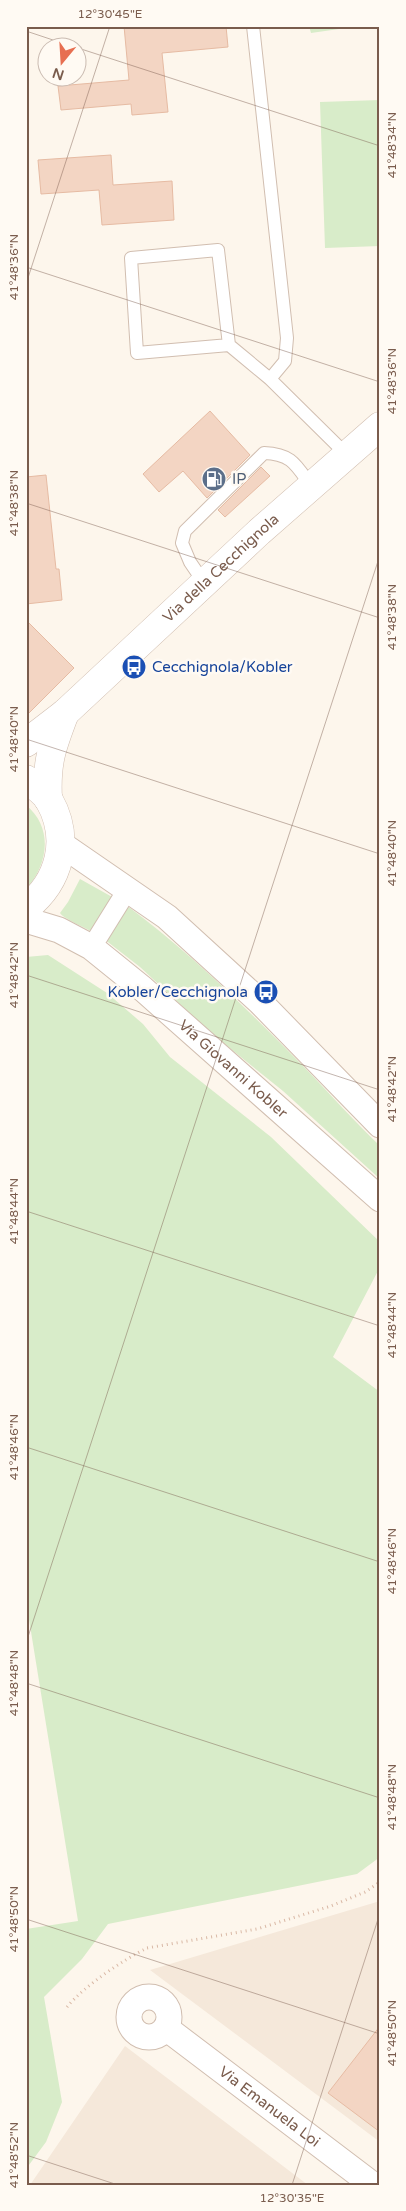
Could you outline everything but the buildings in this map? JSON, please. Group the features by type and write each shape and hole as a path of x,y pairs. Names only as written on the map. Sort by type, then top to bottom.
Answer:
{"street":[{"name":"Via della Cecchignola","path":"26,743 66,713 311,486 380,426"},
{"name":"Via della Cecchignola","path":"48,799 47,772 53,744 66,713"},
{"path":"26,779 48,799 59,824 61,844 57,870 38,899 26,908"},
{"path":"61,844 167,917 260,1002 380,1125"},
{"path":"98,937 121,900"},
{"name":"Via Giovanni Kobler","path":"26,920 66,932 91,946 143,989 380,1199"},
{"name":"Via Emanuela Loi","path":"166,2028 373,2185"}],"lane":[{"path":"253,26 287,338 286,361 270,379"},
{"path":"229,345 137,353 131,258 218,250 229,345 270,379 347,455"},
{"path":"204,584 190,562 182,543 185,531 264,453 278,454 291,460 311,486"}],"path":[{"path":"67,2007 78,1992 132,1955 148,1948 257,1928 331,1906 366,1892 380,1882"}],"shaded area":[{"path":"380,1901 380,2142 150,1970"},
{"path":"125,2046 308,2185 30,2185"}],"green space":[{"path":"309,26 360,26 311,33"},
{"path":"380,100 380,246 325,248 320,102"},
{"path":"26,805 41,824 45,847 39,869 26,889"},
{"path":"80,879 114,898 94,933 70,921 60,913"},
{"path":"126,905 174,943 219,983 285,1047 380,1146 380,1179 283,1091 211,1033 140,967 104,939"},
{"path":"48,955 107,993 143,1024 170,1057 271,1137 380,1242 380,1267 333,1357 380,1392 380,1857 357,1874 108,1924 82,1959 44,1997 62,2102 46,2142 26,2169 26,1929 78,1921 26,1601 26,957"}],"place":[{"name":"IP","path":"214,479"},
{"name":"Cecchignola/Kobler","path":"134,667"},
{"name":"Kobler/Cecchignola","path":"266,992"}]}
